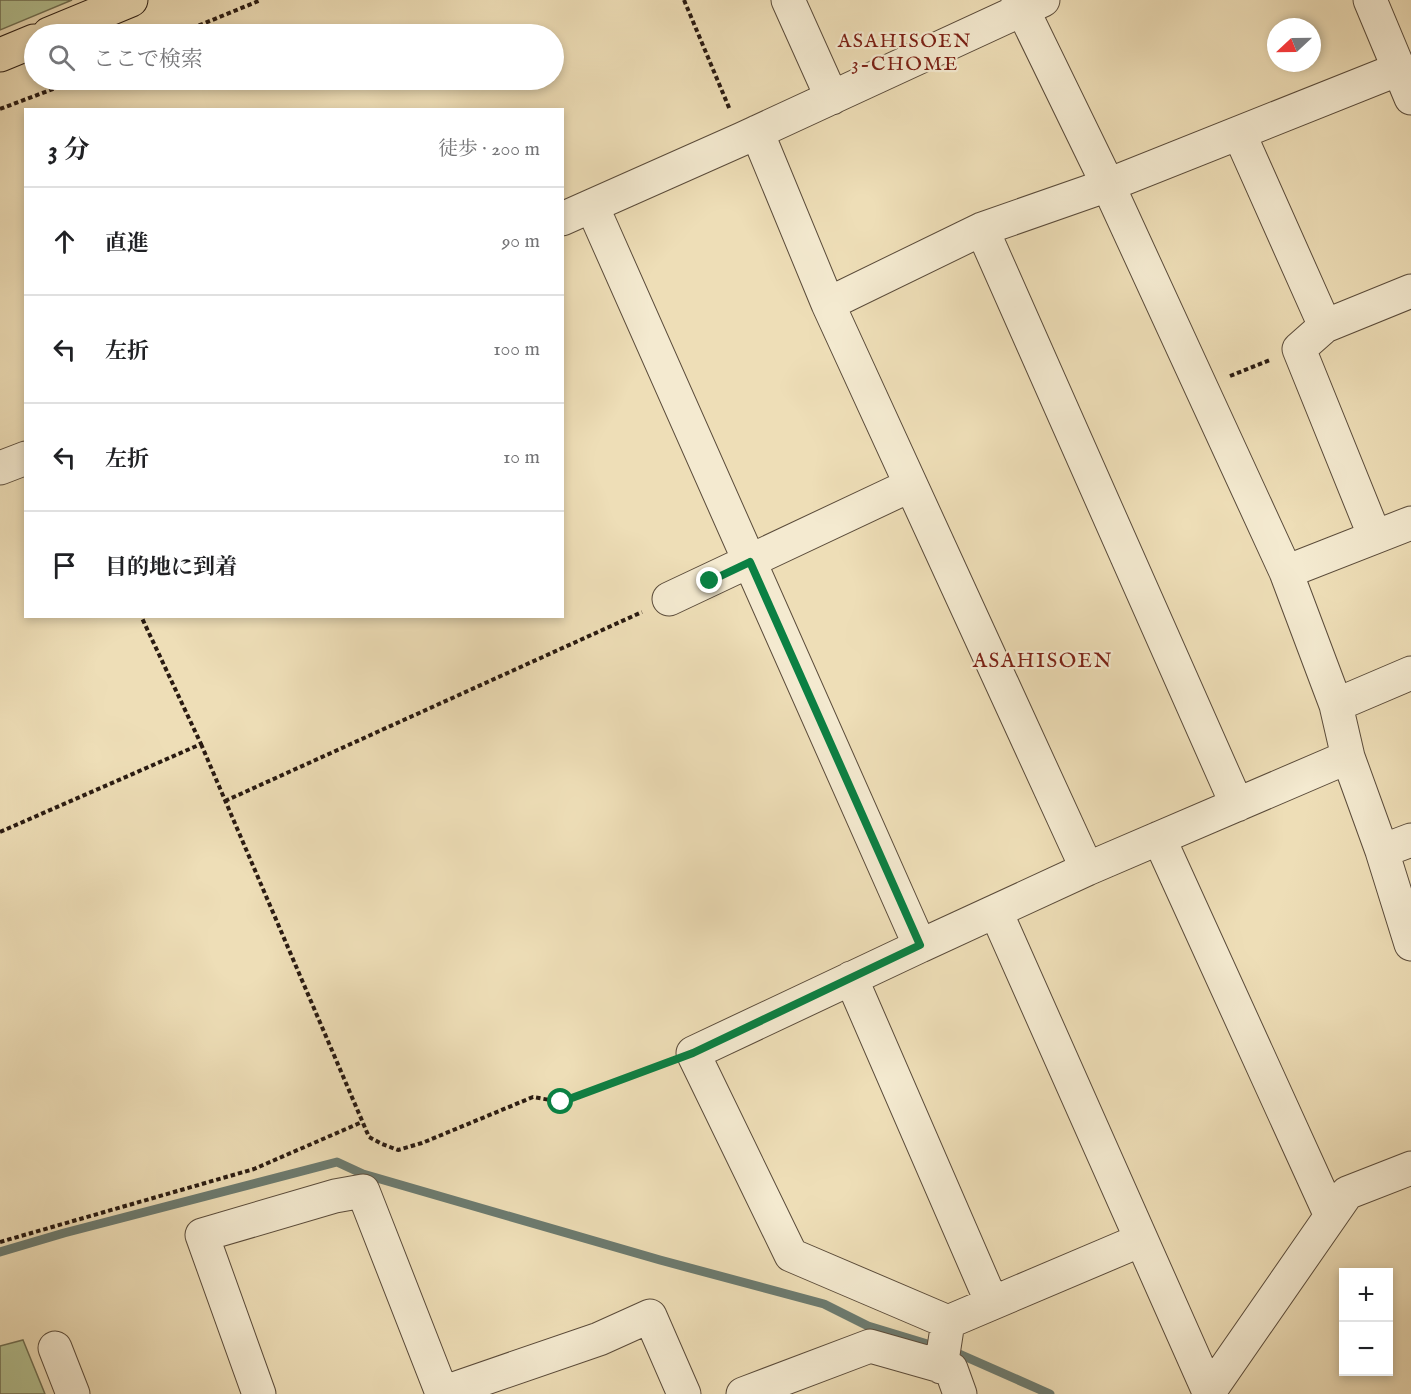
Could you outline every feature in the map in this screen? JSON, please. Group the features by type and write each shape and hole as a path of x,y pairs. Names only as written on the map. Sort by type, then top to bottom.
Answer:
{"main road":[{"path":"73,24 130,0"},
{"path":"0,55 24,45"}],"street":[{"path":"788,0 832,98"},
{"path":"828,304 982,229 1108,185 1239,133 1405,84 1370,0"},
{"path":"564,218 832,98 1028,3 1108,185 1286,572 1336,705 1348,757 1396,846 1411,944"},
{"path":"1239,133 1324,326"},
{"path":"749,136 1087,869"},
{"path":"592,206 920,945"},
{"path":"982,229 1237,805"},
{"path":"1375,537 1299,349 1324,326 1411,291"},
{"path":"0,468 24,459"},
{"path":"669,599 911,485"},
{"path":"1286,572 1411,523"},
{"path":"1336,705 1411,673"},
{"path":"948,1325 791,1255 693,1053 920,945 1087,869 1348,757"},
{"path":"1159,838 1331,1216"},
{"path":"996,912 1209,1392 1347,1193 1411,1168"},
{"path":"851,978 992,1303"},
{"path":"259,1394 202,1235 335,1196 363,1191 440,1393 509,1383 650,1316 684,1394"},
{"path":"948,1325 992,1303 1141,1240"},
{"path":"942,1365 948,1325"},
{"path":"744,1394 870,1346 951,1369 960,1394"},
{"path":"55,1348 73,1394"}],"path":[{"path":"202,24 261,0"},
{"path":"684,0 749,136"},
{"path":"0,109 50,90"},
{"path":"1201,388 1299,349"},
{"path":"225,801 669,599"},
{"path":"142,618 201,744 369,1137 398,1150 422,1143 533,1097 561,1102 693,1053"},
{"path":"0,832 201,744"},
{"path":"0,1242 254,1168 362,1122"}],"green space":[{"path":"0,0 72,0 0,30"},
{"path":"23,1340 45,1394 0,1394 0,1346"}],"waterway":[{"path":"0,1252 64,1233 337,1162 363,1174 660,1260 824,1304 868,1326 957,1353 1050,1394"}],"district":[{"name":"ASAHISOEN 3-CHOME","path":"905,52"},
{"name":"ASAHISOEN","path":"1043,660"}],"route":[{"path":"561,1102 693,1053 920,945 750,562 710,581"}]}
